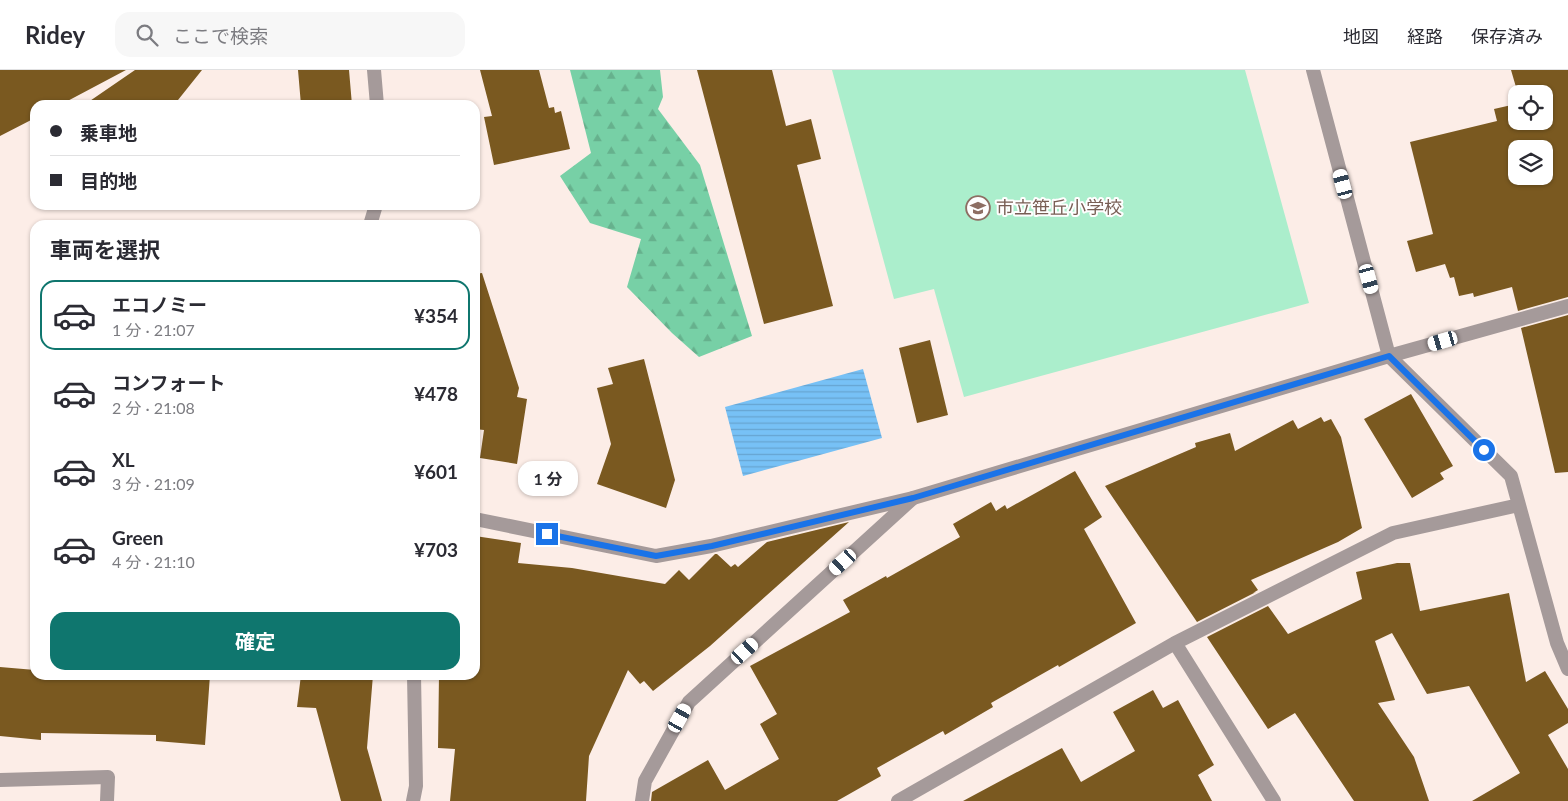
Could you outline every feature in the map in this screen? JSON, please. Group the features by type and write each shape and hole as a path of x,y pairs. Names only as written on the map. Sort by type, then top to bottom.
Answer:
{"street":[{"path":"374,70 377,100"},
{"path":"1313,70 1389,356 1511,476 1557,643 1568,669"},
{"path":"480,520 656,556 712,546 913,498 1389,356 1568,306"},
{"path":"642,801 645,781 688,702 913,498"},
{"path":"898,801 1175,643 1393,533 1519,505"},
{"path":"1175,643 1274,801"},
{"path":"413,801 416,786 414,680"},
{"path":"0,780 108,777 107,801"}],"green space":[{"path":"570,70 660,70 663,97 658,109 700,165 752,336 699,357 672,333 627,287 641,239 590,223 560,176 591,153"},
{"path":"832,70 1245,70 1309,303 964,397 934,289 894,299"}],"water":[{"path":"863,369 882,438 743,476 725,407"}],"building":[{"path":"0,70 126,70 69,100 30,100 30,121 0,136"},
{"path":"135,70 202,70 178,100 91,100"},
{"path":"298,70 349,70 352,100 301,100"},
{"path":"480,70 539,70 549,108 554,107 555,113 561,111 570,149 494,165 484,117 492,116"},
{"path":"697,70 772,70 786,126 811,119 821,159 797,165 833,306 764,324"},
{"path":"1511,70 1568,70 1568,297 1518,311 1512,287 1474,297 1473,293 1459,296 1454,277 1450,278 1445,264 1416,272 1407,241 1433,234 1410,142 1497,121 1494,109 1508,106 1508,130 1553,130 1553,85 1515,85"},
{"path":"480,273 482,273 519,388 517,397 527,399 517,464 480,458 484,430 480,430"},
{"path":"1568,315 1568,472 1555,473 1521,328"},
{"path":"930,340 948,415 917,423 899,348"},
{"path":"644,359 675,480 666,508 597,484 611,444 597,388 613,384 608,368"},
{"path":"1411,394 1453,466 1440,473 1444,479 1412,498 1364,419"},
{"path":"1321,417 1324,422 1331,419 1341,437 1362,528 1338,542 1251,580 1258,590 1253,593 1256,592 1197,622 1105,486 1196,447 1195,443 1230,433 1235,451 1293,420 1298,429"},
{"path":"1075,471 1102,517 1084,529 1136,623 991,703 993,707 945,735 943,731 877,768 881,776 837,801 651,801 652,792 708,760 725,790 779,759 760,724 777,714 750,666 850,612 843,600 960,537 953,524 991,502 996,511 1005,505 1007,509"},
{"path":"849,522 710,646 653,691 644,681 640,684 628,670 589,756 586,801 450,801 455,749 438,748 439,680 480,680 480,537 521,543 518,563 572,568 665,584 679,570 689,580 715,554 731,567 735,564 738,567 767,542"},
{"path":"1397,563 1410,563 1420,611 1509,593 1526,682 1545,671 1568,709 1568,723 1548,735 1568,769 1568,801 1472,801 1520,773 1469,686 1427,694 1392,633 1375,641 1395,700 1378,703 1414,757 1429,801 1354,801 1295,713 1268,729 1207,637 1268,606 1288,634 1362,599 1356,572"},
{"path":"0,667 30,670 30,680 210,680 205,745 156,741 156,735 41,733 41,740 0,736"},
{"path":"300,680 373,680 367,748 382,801 341,801 316,708 297,707"},
{"path":"1153,690 1163,708 1178,700 1214,765 1198,775 1212,801 963,801 1062,748 1081,782 1135,751 1113,712"}],"place":[{"name":"市立笹丘小学校","path":"978,208"}],"route":[{"path":"547,534 656,556 712,546 913,498 1389,356 1484,450"}]}
